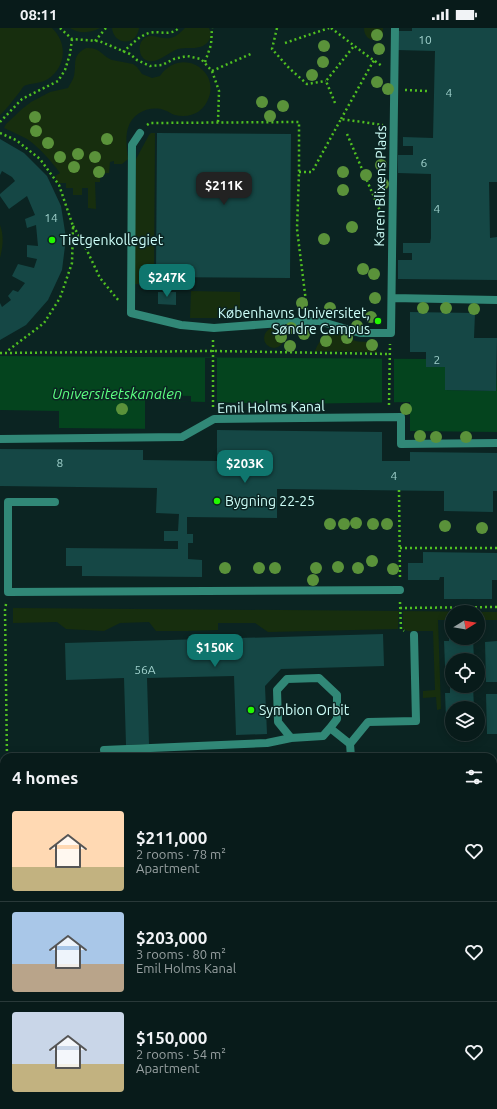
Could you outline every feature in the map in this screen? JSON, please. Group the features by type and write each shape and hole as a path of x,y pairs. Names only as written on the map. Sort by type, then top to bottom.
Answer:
{"street":[{"name":"Karen Blixens Plads","path":"308,321 319,321 360,333 391,333 395,28"},
{"path":"140,133 132,145 131,313 181,325 214,328 308,321"},
{"path":"392,298 497,300"},
{"path":"389,418 401,418 401,444 497,443"},
{"name":"Emil Holms Kanal","path":"0,439 182,437 214,420 389,418"},
{"path":"55,502 8,502 4,592 400,590"},
{"path":"351,753 350,744 368,722 416,721 414,635"},
{"path":"104,750 267,743 291,738 322,736 337,719 337,695 319,678 287,679 277,690 278,722 291,738"},
{"path":"330,728 350,744"}],"path":[{"path":"60,28 72,39 99,41 130,54 137,60 150,66 162,65 174,59 187,56 201,59 212,71 219,91 218,122"},
{"path":"94,41 106,28"},
{"path":"123,52 145,35 150,33 169,33 179,28"},
{"path":"205,63 211,46 212,28"},
{"path":"277,28 272,49 307,84 326,81 354,46"},
{"path":"285,43 330,28 374,60 395,73"},
{"path":"0,122 22,99 58,81 65,70 70,54 72,39"},
{"path":"212,71 253,54"},
{"path":"299,172 312,172 374,60"},
{"path":"326,81 335,103"},
{"path":"394,90 427,91"},
{"path":"342,119 394,126"},
{"path":"140,133 150,123 299,122 297,229 308,321"},
{"path":"0,133 16,140 40,159 59,185 73,226 83,242 100,278 116,299 131,313"},
{"path":"347,134 380,211"},
{"path":"5,353 44,323 60,298 72,263 73,226"},
{"path":"0,353 213,351 389,354 389,418"},
{"path":"213,354 214,420"},
{"path":"399,490 401,630 414,635"},
{"path":"400,548 497,548"},
{"path":"4,592 7,753"},
{"path":"400,608 497,607"}],"shaded area":[{"path":"0,28 52,28 61,41 63,55 54,74 45,81 24,86 0,115"},
{"path":"70,28 100,28 85,32"},
{"path":"112,28 139,28 134,38 126,42 117,38"},
{"path":"185,28 209,28 211,34 208,42 197,48 178,49 157,60 148,61 144,59 140,52 140,46 144,38 151,36 166,38 172,37"},
{"path":"364,28 383,28 380,37 374,40 367,37"},
{"path":"86,48 97,50 112,60 133,64 142,74 152,78 160,76 168,67 178,63 196,65 203,70 211,87 209,97 204,107 191,115 174,115 164,110 153,109 137,114 133,118 128,128 126,143 128,159 122,164 114,164 114,161 110,162 109,173 100,173 100,182 95,182 96,209 88,208 88,188 82,188 82,195 73,195 73,188 66,188 66,183 57,183 55,176 60,173 41,151 27,139 4,128 6,124 31,102 50,92 68,88 74,76 76,57"},
{"path":"151,133 155,133 154,284 134,284 136,159"},
{"path":"0,225 3,241 0,258"},
{"path":"191,291 240,292 240,318 190,318"},
{"path":"274,328 281,331 284,338 281,345 274,348 267,345 264,338 267,331"},
{"path":"333,331 341,332 353,340 370,342 375,347 377,352 315,351 322,339"},
{"path":"13,608 399,611 398,629 268,632 255,623 218,623 218,630 156,631 149,622 120,623 104,631 66,629 57,622 13,623"},
{"path":"403,611 445,611 445,620 438,620 441,709 437,710 436,697 423,698 423,691 435,690 433,631 408,631 403,629"},
{"path":"485,612 497,612 497,620 485,620"}],"water":[{"name":"Universitetskanalen","path":"0,356 426,359 445,367 445,390 496,391 497,370 497,432 410,431 410,402 293,404 166,401 166,429 59,428 59,411 0,410"}],"pier":[{"path":"382,357 394,357 394,404 382,404"},
{"path":"205,358 217,358 217,402 205,402"},
{"path":"145,395 191,396 191,402 166,401 166,430 145,430"}],"building":[{"path":"412,28 497,28 497,182 489,182 490,238 497,237 497,280 398,279 398,260 412,260 412,253 403,253 403,243 430,243 431,238 431,174 398,173 398,155 413,155 413,146 403,146 403,137 433,138 435,51 397,50 397,31 412,31"},
{"path":"157,133 291,134 290,278 156,277"},
{"name":"Tietgenkollegiet","path":"0,139 24,153 47,176 61,206 66,238 62,270 48,300 26,325 0,340 0,303 2,307 11,300 8,296 13,290 18,292 25,283 12,276 18,264 34,268 37,259 27,257 27,245 38,246 36,225 27,228 25,219 35,215 27,196 9,209 0,196 0,194 15,181 12,177 2,171 0,175"},
{"path":"158,292 176,292 176,305 158,304"},
{"path":"410,312 475,313 474,338 497,338 496,391 445,390 445,367 426,367 426,352 410,352"},
{"name":"Bygning 22-25","path":"217,430 382,432 382,461 410,461 410,452 497,453 497,491 493,491 493,512 444,511 444,491 277,489 277,518 187,517 187,534 193,534 193,543 188,543 188,559 202,560 202,577 82,576 82,566 66,566 66,548 178,549 178,541 164,541 164,531 178,531 179,514 156,513 157,488 0,486 0,449 143,450 143,460 217,461"},
{"path":"423,552 497,553 497,580 492,580 492,599 444,599 444,577 440,577 439,580 408,580 408,563 423,563"},
{"name":"Symbion Orbit","path":"383,634 384,666 281,669 265,686 267,734 236,735 234,676 147,678 149,744 126,745 124,678 66,680 65,643"},
{"path":"444,641 445,645 473,645 474,653 445,653 445,666"},
{"path":"497,641 497,682 486,682 485,642"},
{"path":"445,693 473,693 474,701 445,701"},
{"path":"486,694 497,694 497,734 487,734"}],"place":[{"name":"Tietgenkollegiet","path":"52,240"},
{"name":"Københavns Universitet, Søndre Campus","path":"378,321"},
{"name":"Bygning 22-25","path":"217,501"},
{"name":"Symbion Orbit","path":"251,710"}]}
